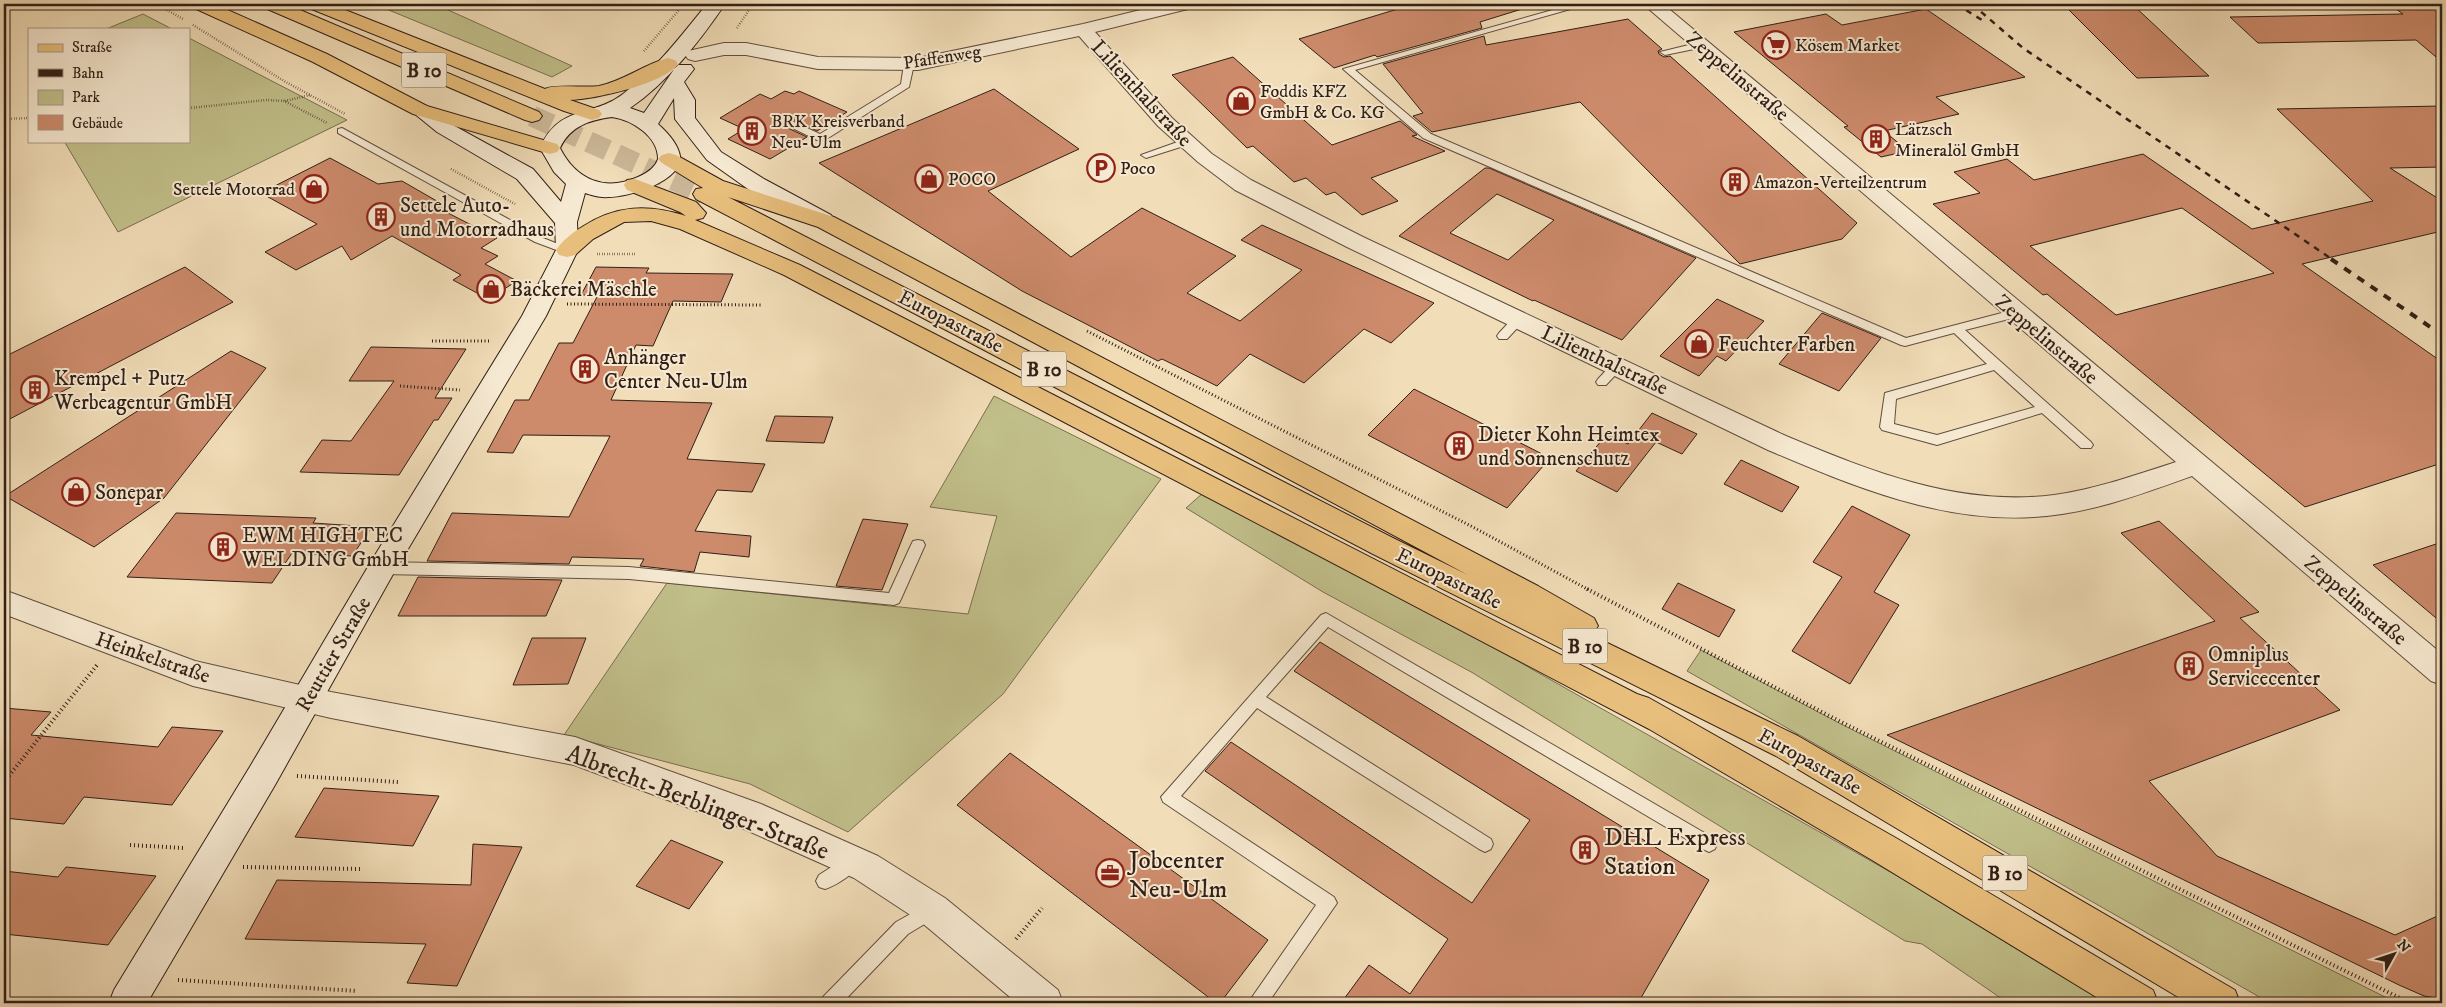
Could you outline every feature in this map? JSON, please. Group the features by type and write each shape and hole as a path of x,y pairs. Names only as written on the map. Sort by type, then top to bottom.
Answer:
{"main road":[{"path":"200,4 320,58 420,110 550,148"},
{"name":"B 10","path":"255,4 315,24"},
{"name":"B 10","path":"271,4 532,116"},
{"path":"315,4 368,27 518,85 559,104 592,114"},
{"path":"518,85 570,95 597,93 624,86 678,64"},
{"path":"669,159 715,186 826,222 1528,594 1787,746"},
{"path":"635,185 688,207 738,246"},
{"name":"Europastraße","path":"704,194 763,222 1383,546 1787,746 2222,1003"},
{"path":"567,250 597,225 635,213 663,215 738,246 792,270 1652,717"},
{"name":"Europastraße","path":"1383,546 1652,717 1884,849 2140,1003"}],"street":[{"path":"648,124 678,64 716,4"},
{"path":"612,111 634,98 678,64 736,4"},
{"name":"Pfaffenweg","path":"678,64 724,48 746,49 818,63 859,65 909,64 945,60 1083,30 1186,4"},
{"name":"Zeppelinstraße","path":"1652,4 2442,672"},
{"name":"Lilienthalstraße","path":"1083,30 1165,122 1186,142 1243,185 1510,328 1610,374 1841,470 1948,502 1993,507 2044,506 2109,493 2196,465"},
{"path":"678,64 686,100 685,119 714,156 756,184 826,222"},
{"path":"420,110 444,128 525,174 566,222 590,201 608,191 635,185 652,178 664,169 669,159 668,149 648,124 638,116 612,111 592,114 564,126 554,136 550,148 559,165 577,182 608,191"},
{"name":"Reuttier Straße","path":"127,1003 263,775 382,568 491,390 541,304 567,250 566,222 577,182"},
{"name":"Heinkelstraße","path":"4,602 193,674 306,700"},
{"name":"Albrecht-Berblinger-Straße","path":"306,700 575,751 749,815 854,861 933,910 1045,1003"}],"lane":[{"path":"1583,4 1348,70 1427,136 1905,342 2017,313"},
{"path":"1665,52 1701,45"},
{"path":"781,120 821,138 906,85 909,64"},
{"path":"342,131 539,240 567,250"},
{"path":"1146,154 1186,142"},
{"path":"1956,329 2086,445"},
{"path":"1997,365 1890,396 1887,427 1936,440 2044,408"},
{"path":"382,568 629,573 894,599 918,545"},
{"path":"1257,1003 1328,903 1169,798 1326,620 1709,844"},
{"path":"1256,699 1485,844"},
{"path":"825,881 854,861"},
{"path":"830,1003 902,928 933,910"}],"path":[{"path":"156,4 310,95 353,118"},
{"path":"640,55 684,4"},
{"path":"724,48 752,4"},
{"path":"190,108 266,100 284,101 310,95"},
{"path":"284,101 342,131"},
{"path":"4,119 28,118"},
{"path":"447,166 490,189"},
{"path":"541,304 762,305"},
{"path":"1085,330 1471,526 1692,646 1841,722 2410,1003"},
{"path":"432,341 519,342"},
{"path":"400,386 491,390"},
{"path":"4,782 114,644"},
{"path":"263,775 398,782"},
{"path":"130,845 215,856 360,869"},
{"path":"4,865 10,866"},
{"path":"996,962 1042,908"},
{"path":"146,971 171,979 357,991"}],"green space":[{"path":"374,4 435,4 572,66 552,77"},
{"path":"143,14 170,28 108,28"},
{"path":"190,39 347,120 118,232 65,142 190,142"},
{"path":"994,396 1161,479 1003,694 848,832 750,784 564,735 667,583 968,614 997,516 930,507"},
{"path":"1203,493 1514,659 2007,938 2111,1003 2008,1003 1922,944 1905,941 1473,673 1323,592 1186,508"},
{"path":"1701,650 1841,724 2397,1003 2270,1003 1687,671"}],"building":[{"path":"1414,4 1521,4 1522,9 1480,22 1482,28 1377,57 1375,55 1334,68 1299,39"},
{"path":"2063,4 2132,4 2209,76 2137,78"},
{"path":"2389,4 2442,4 2442,62 2416,40 2258,43 2230,17 2403,14"},
{"path":"1926,9 2025,77 1936,97 1959,114 1884,131 1908,151 1881,157 1844,127 1848,126 1734,32 1826,14 1842,25"},
{"name":"Amazon-Verteilzentrum","path":"1628,19 1662,49 1658,51 1659,54 1664,57 1670,56 1857,223 1842,239 1740,264 1580,102 1432,132 1413,116 1423,113 1383,64 1484,36 1486,45"},
{"path":"1233,57 1332,145 1400,121 1417,135 1412,136 1445,151 1371,178 1398,201 1362,215 1335,192 1326,195 1306,178 1294,182 1253,146 1247,148 1172,75"},
{"path":"994,89 1079,149 988,191 1071,257 1142,208 1236,256 1187,293 1240,321 1302,270 1241,240 1262,225 1434,303 1391,343 1364,329 1304,383 1250,354 1217,386 1162,359 1158,361 1022,291 819,163"},
{"name":"BRK Kreisverband Neu-Ulm","path":"785,91 794,94 799,91 847,112 817,131 786,116 777,116 775,122 807,137 770,159 728,139 744,129 720,118 760,94 771,99"},
{"path":"2442,106 2442,167 2390,168 2442,201 2442,231 2302,264 2442,362 2442,463 2305,507 2047,294 2043,295 1933,204 1980,193 1954,172 2007,159 2034,180 2143,154 2252,229 2373,201 2277,109","holes":["2182,208 2274,273 2116,315 2030,246"]},
{"name":"Settele Auto- und Motorradhaus","path":"330,158 378,184 402,181 449,208 444,211 497,238 481,248 498,256 485,264 517,281 488,299 453,280 461,275 392,236 351,260 342,246 296,270 265,252 317,224 261,193"},
{"path":"1485,168 1489,168 1696,258 1622,340 1533,301 1399,236","holes":["1497,194 1554,220 1508,260 1450,233"]},
{"name":"Krempel + Putz Werbeagentur GmbH","path":"185,267 233,302 4,422 4,357"},
{"path":"596,267 649,268 646,273 733,274 721,302 673,301 653,346 636,345 611,400 712,403 687,459 765,464 752,492 717,490 695,531 751,536 749,557 700,552 694,572 640,566 644,559 572,557 569,564 427,561 452,513 569,517 610,436 523,435 513,453 487,452 515,400 529,400 559,343 573,343 598,295 581,295"},
{"path":"1717,299 1764,321 1726,361 1717,356 1699,376 1660,356"},
{"path":"1822,313 1881,338 1839,391 1779,364"},
{"path":"371,347 466,349 435,398 452,398 438,420 434,420 399,475 300,472 322,440 351,441 394,381 349,381"},
{"path":"231,351 266,368 164,498 94,547 5,496"},
{"name":"Dieter Kohn Heimtex und Sonnenschutz","path":"1414,389 1550,458 1507,508 1368,435"},
{"path":"1652,413 1697,434 1682,454 1656,442 1617,492 1576,471 1607,434 1628,444"},
{"path":"775,416 833,417 824,443 766,441"},
{"path":"1741,460 1799,487 1782,512 1724,484"},
{"path":"1852,506 1910,535 1874,592 1899,605 1850,684 1792,651 1842,577 1813,562"},
{"name":"EWM HIGHTEC WELDING GmbH","path":"176,513 316,518 313,523 372,527 352,556 292,553 272,583 127,577"},
{"path":"863,519 908,524 882,590 836,586"},
{"name":"Omniplus Servicecenter","path":"2159,521 2259,612 2240,618 2340,710 2149,781 2217,856 2395,935 2442,914 2442,999 2424,996 2399,985 1887,735 2215,621 2121,533"},
{"path":"2442,542 2442,623 2373,565"},
{"path":"418,577 562,580 546,616 398,616"},
{"path":"1678,583 1735,610 1719,637 1662,609"},
{"path":"532,638 586,638 568,684 513,685"},
{"name":"DHL Express Station","path":"1320,642 1709,880 1638,1003 1341,1003 1369,965 1410,994 1448,939 1205,771 1231,742 1472,903 1530,820 1294,671"},
{"path":"4,708 51,712 31,735 158,747 172,727 223,731 172,805 84,797 64,824 4,818"},
{"name":"Jobcenter Neu-Ulm","path":"1010,753 1268,940 1220,1003 1216,1003 957,805"},
{"path":"324,788 439,796 413,846 295,837"},
{"path":"671,840 723,862 689,909 636,886"},
{"path":"473,844 522,847 457,986 407,983 426,944 245,939 277,880 471,885"},
{"path":"66,867 156,876 108,945 4,934 4,871 58,877"}],"tunnel":[{"path":"532,116 704,194"}],"railway":[{"path":"1956,4 1982,20"},
{"path":"1972,4 2023,48 2333,260"},
{"path":"2331,259 2442,335"}],"place":[{"name":"Kösem Market","path":"1776,45"},
{"name":"Foddis KFZ GmbH & Co. KG","path":"1241,101"},
{"name":"BRK Kreisverband Neu-Ulm","path":"752,131"},
{"name":"Lätzsch Mineralöl GmbH","path":"1876,139"},
{"name":"Poco","path":"1101,168"},
{"name":"POCO","path":"929,179"},
{"name":"Amazon-Verteilzentrum","path":"1735,182"},
{"name":"Settele Motorrad","path":"314,189"},
{"name":"Settele Auto- und Motorradhaus","path":"381,217"},
{"name":"Bäckerei Mäschle","path":"491,289"},
{"name":"Feuchter Farben","path":"1699,344"},
{"name":"Anhänger Center Neu-Ulm","path":"585,369"},
{"name":"Krempel + Putz Werbeagentur GmbH","path":"35,390"},
{"name":"Dieter Kohn Heimtex und Sonnenschutz","path":"1459,446"},
{"name":"Sonepar","path":"76,492"},
{"name":"EWM HIGHTEC WELDING GmbH","path":"223,547"},
{"name":"Omniplus Servicecenter","path":"2189,666"},
{"name":"DHL Express Station","path":"1585,850"},
{"name":"Jobcenter Neu-Ulm","path":"1110,873"}]}
